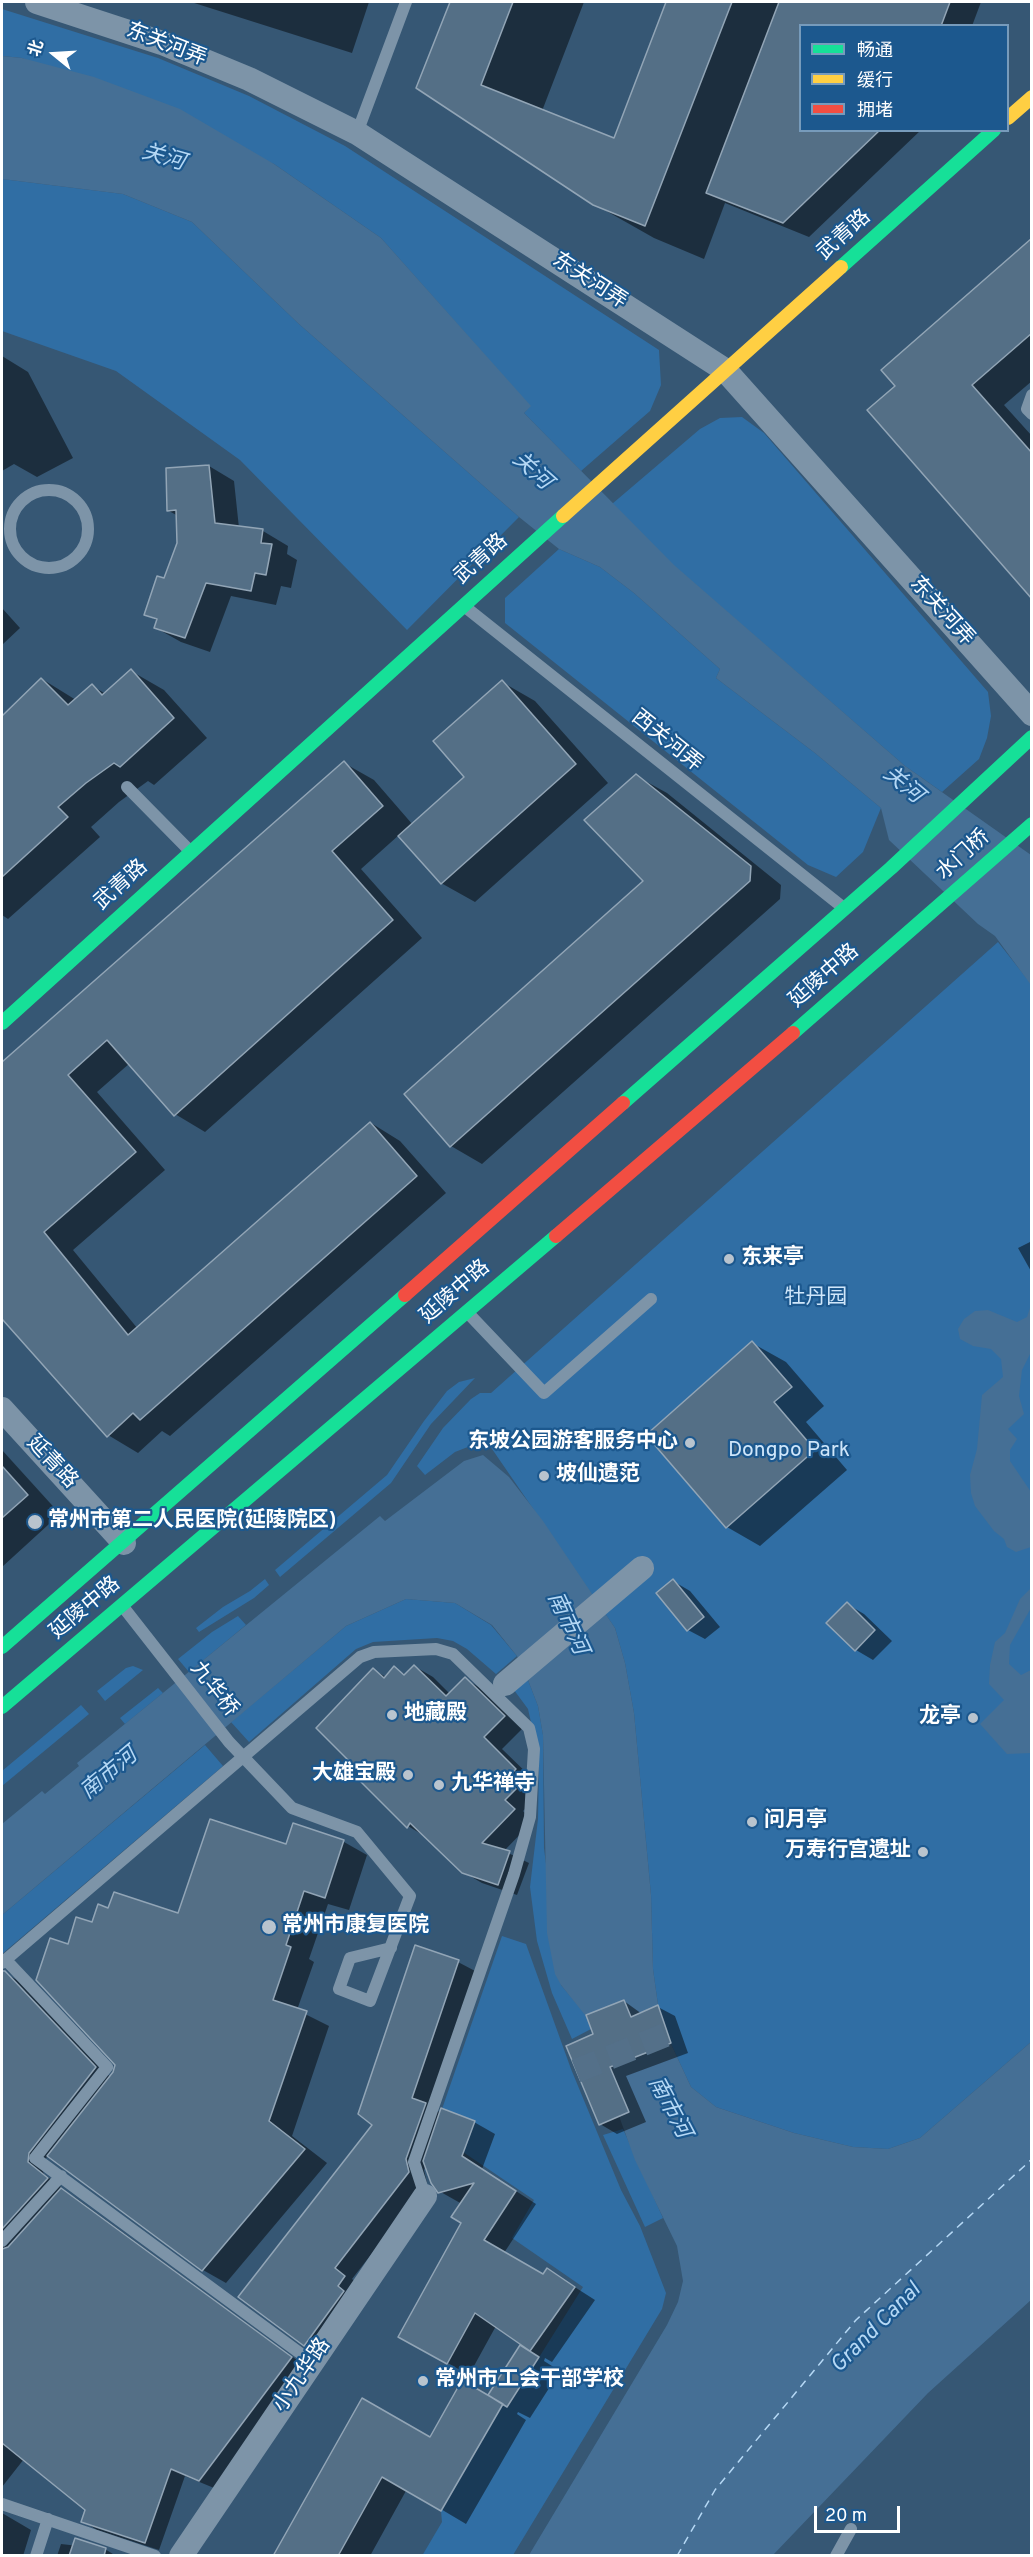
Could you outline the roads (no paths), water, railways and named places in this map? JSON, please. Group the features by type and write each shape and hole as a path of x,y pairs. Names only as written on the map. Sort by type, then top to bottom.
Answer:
{"main road":[{"path":"1009,117 1032,97"},
{"name":"武青路","path":"2,1023 515,558 992,132"},
{"name":"水门桥","path":"891,868 1032,736"},
{"name":"水门桥","path":"936,909 1032,824"},
{"name":"延陵中路","path":"2,1647 124,1543 891,868"},
{"name":"延陵中路","path":"2,1707 123,1606 936,909"}],"street":[{"name":"东关河弄","path":"37,2 162,43 249,79 357,133 725,370 1032,714"},
{"name":"延青路","path":"2,1409 124,1543"},
{"path":"505,1684 642,1568"},
{"name":"小九华路","path":"181,2556 425,2196"}],"lane":[{"path":"357,133 406,2"},
{"path":"1032,395 1027,409 1032,414"},
{"path":"48,490 61,491 81,507 88,530 86,543 79,553 59,567 47,568 29,562 15,548 6,521 24,500 35,493 48,490"},
{"name":"西关河弄","path":"463,605 844,909"},
{"path":"127,786 190,851"},
{"path":"466,1312 544,1393 651,1299"},
{"name":"九华桥","path":"123,1606 229,1742 292,1808 357,1832 410,1896 390,1948"},
{"path":"312,2362 35,2158 107,2067 4,1962 360,1657 374,1652 436,1649 453,1654 529,1728 534,1749 530,1816 514,1874 414,2162 425,2196"},
{"path":"390,1948 370,2001 339,1989 350,1958 390,1948"},
{"path":"2,2241 61,2176"},
{"path":"2,2504 155,2556"},
{"path":"36,2556 48,2519"},
{"path":"836,2556 851,2529"}],"water":[{"name":"关河","path":"2,56 22,58 94,77 180,109 274,164 381,238 531,406 524,413 674,565 905,766 1031,855 1031,985 995,936 978,924 889,840 881,808 815,753 716,678 720,669 634,593 600,567 559,549 519,517 299,324 192,222 123,194 2,179"},
{"path":"1031,1305 1031,1352 1022,1370 1019,1396 1024,1414 1008,1429 1017,1439 1010,1450 1010,1461 1031,1492 1031,1547 1016,1552 1007,1547 1004,1539 994,1531 975,1506 971,1493 970,1475 977,1449 982,1395 1003,1377 1001,1359 991,1349 973,1346 960,1339 958,1329 964,1319 975,1311 988,1310 1017,1322 1027,1317"},
{"path":"483,1455 509,1477 543,1521 615,1628 625,1663 634,1713 651,1895 653,1969 658,2005 671,2044 691,2087 716,2107 794,2133 853,2147 888,2149 920,2138 1031,2042 1031,2300 928,2393 773,2555 529,2555 667,2325 678,2302 683,2281 677,2246 635,2160 593,2034 585,2015 555,1974 547,1933 543,1735 538,1706 517,1656 492,1625 455,1603 406,1599 346,1626 2,1915 2,1824 42,1791 45,1794 79,1766 77,1763 380,1516 385,1521 464,1461"},
{"path":"1031,1588 1031,1608 1010,1645 1009,1664 1021,1675 1031,1670 1031,1753 1007,1754 980,1724 1004,1700 989,1684 995,1642 1005,1633 1020,1599"}],"tunnel":[{"path":"576,2071 668,2034"}],"place":[{"name":"东来亭","path":"729,1259"},
{"name":"东坡公园游客服务中心","path":"690,1443"},
{"name":"坡仙遗范","path":"544,1476"},
{"name":"常州市第二人民医院(延陵院区)","path":"35,1522"},
{"name":"地藏殿","path":"392,1715"},
{"name":"龙亭","path":"973,1718"},
{"name":"大雄宝殿","path":"408,1775"},
{"name":"九华禅寺","path":"439,1785"},
{"name":"问月亭","path":"752,1822"},
{"name":"万寿行宫遗址","path":"923,1852"},
{"name":"常州市康复医院","path":"269,1927"},
{"name":"常州市工会干部学校","path":"423,2381"}],"park label":[{"name":"牡丹园","path":"816,1299"},
{"name":"Dongpo Park","path":"789,1452"}],"water label":[{"name":"南市河","path":"566,1624"},
{"name":"南市河","path":"110,1775"},
{"name":"南市河","path":"668,2108"},
{"name":"Grand Canal","path":"877,2329"}]}
